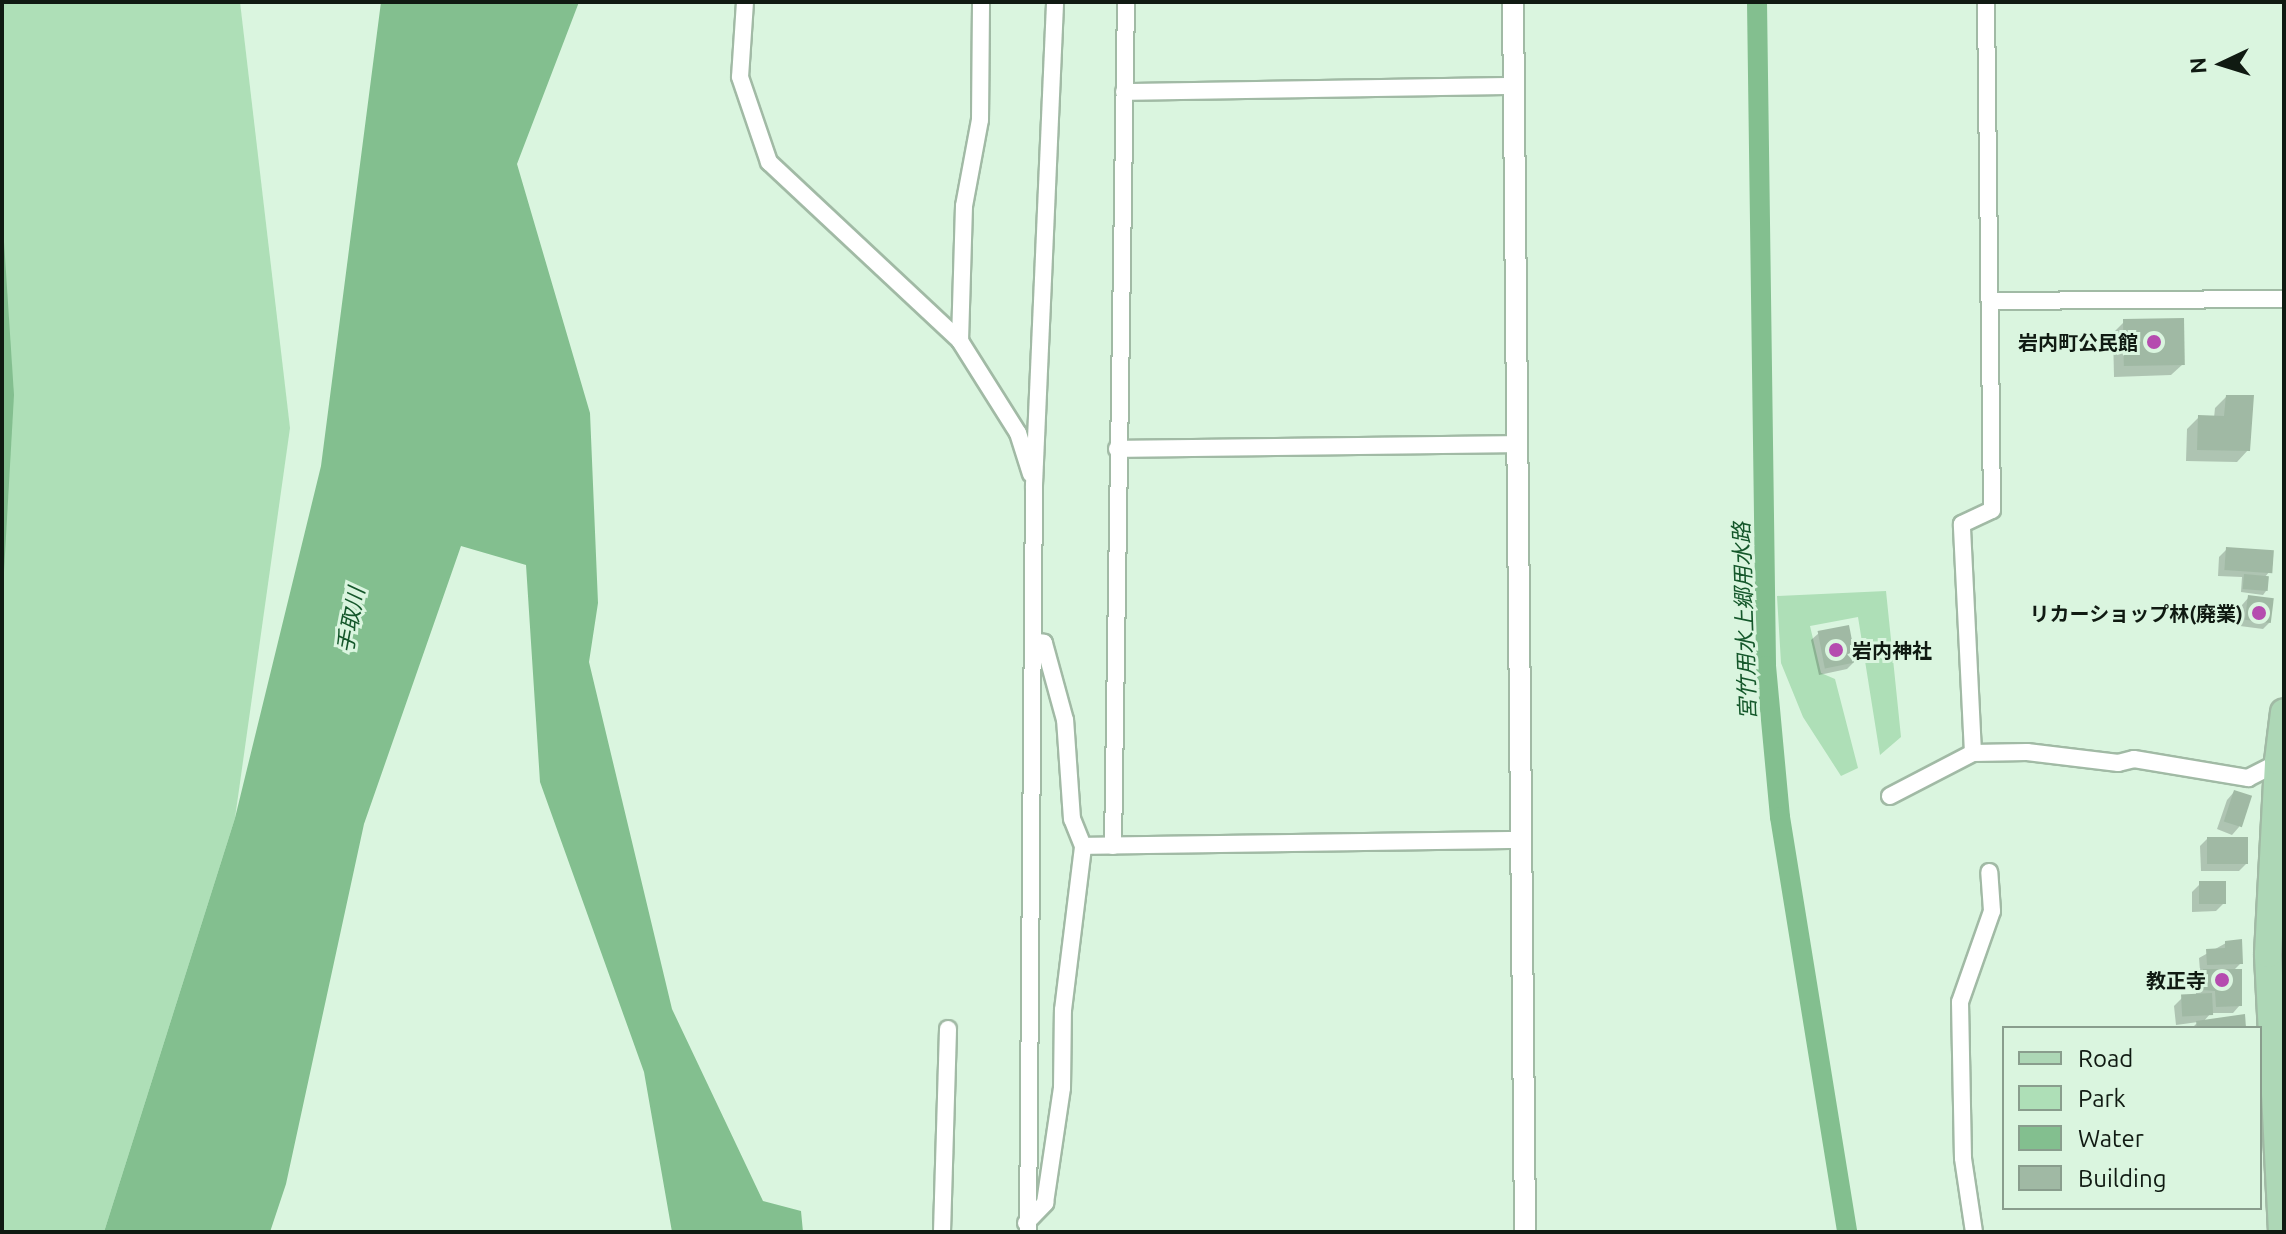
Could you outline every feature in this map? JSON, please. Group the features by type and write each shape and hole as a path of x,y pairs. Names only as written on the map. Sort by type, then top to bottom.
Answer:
{"main road":[{"path":"2282,1232 2278,1087 2268,954 2284,712"}],"street":[{"path":"745,2 740,77 769,162 960,341 1018,433 1034,485"},
{"path":"960,341 964,206 980,120 981,2"},
{"path":"1024,1229 1034,485 1055,2"},
{"path":"1113,846 1126,2"},
{"path":"1513,2 1525,1232"},
{"path":"1973,753 1962,524 1992,510 1986,2"},
{"path":"1124,92 1514,86"},
{"path":"1990,301 2284,299"},
{"path":"1117,449 1517,444"},
{"path":"1024,1229 1045,1203 1062,1088 1063,1010 1083,846 1072,819 1065,720 1044,643 1033,641"},
{"path":"1890,796 1973,753 2027,752 2118,763 2134,759 2248,778 2281,761"},
{"path":"1083,846 1519,840"},
{"path":"1974,1232 1963,1158 1960,1002 1992,911 1989,872"},
{"path":"942,1232 948,1029"}],"green space":[{"path":"2,2 240,2 290,428 235,818 104,1232 2,1232"},
{"path":"1886,591 1901,737 1880,755 1858,617 1810,626 1821,673 1835,679 1858,768 1841,776 1803,717 1781,663 1777,596"}],"water":[{"name":"手取川","path":"381,2 579,2 517,164 590,413 598,603 589,662 672,1009 763,1201 801,1211 803,1232 672,1232 644,1072 540,782 526,565 461,546 364,824 286,1184 270,1232 104,1232 235,818 321,466"},
{"path":"2,211 14,395 2,607"}],"building":[{"name":"岩内町公民館","path":"2184,318 2185,365 2124,366 2123,319"},
{"path":"2226,395 2254,395 2250,451 2197,450 2198,415 2224,416"},
{"path":"2226,547 2274,550 2272,573 2224,570"},
{"path":"2244,574 2269,576 2268,591 2243,589"},
{"path":"2248,595 2274,598 2271,623 2245,620"},
{"path":"1849,625 1856,662 1825,668 1818,631"},
{"path":"2234,790 2252,796 2242,827 2224,821"},
{"path":"2207,837 2248,837 2248,864 2207,864"},
{"path":"2199,881 2226,881 2226,904 2199,904"},
{"path":"2242,939 2243,964 2207,965 2206,949 2225,948 2225,941"},
{"name":"教正寺","path":"2203,969 2242,969 2242,1006 2216,1007 2215,991 2203,990"},
{"path":"2212,993 2213,1015 2182,1017 2181,995"},
{"path":"2245,1014 2246,1026 2197,1026 2196,1021"}],"waterway":[{"name":"宮竹用水上郷用水路","path":"1757,2 1766,666 1780,817 1847,1232"}],"place":[{"name":"岩内町公民館","path":"2154,342"},
{"name":"リカーショップ林(廃業)","path":"2259,613"},
{"name":"岩内神社","path":"1836,650"},
{"name":"教正寺","path":"2222,980"}]}
